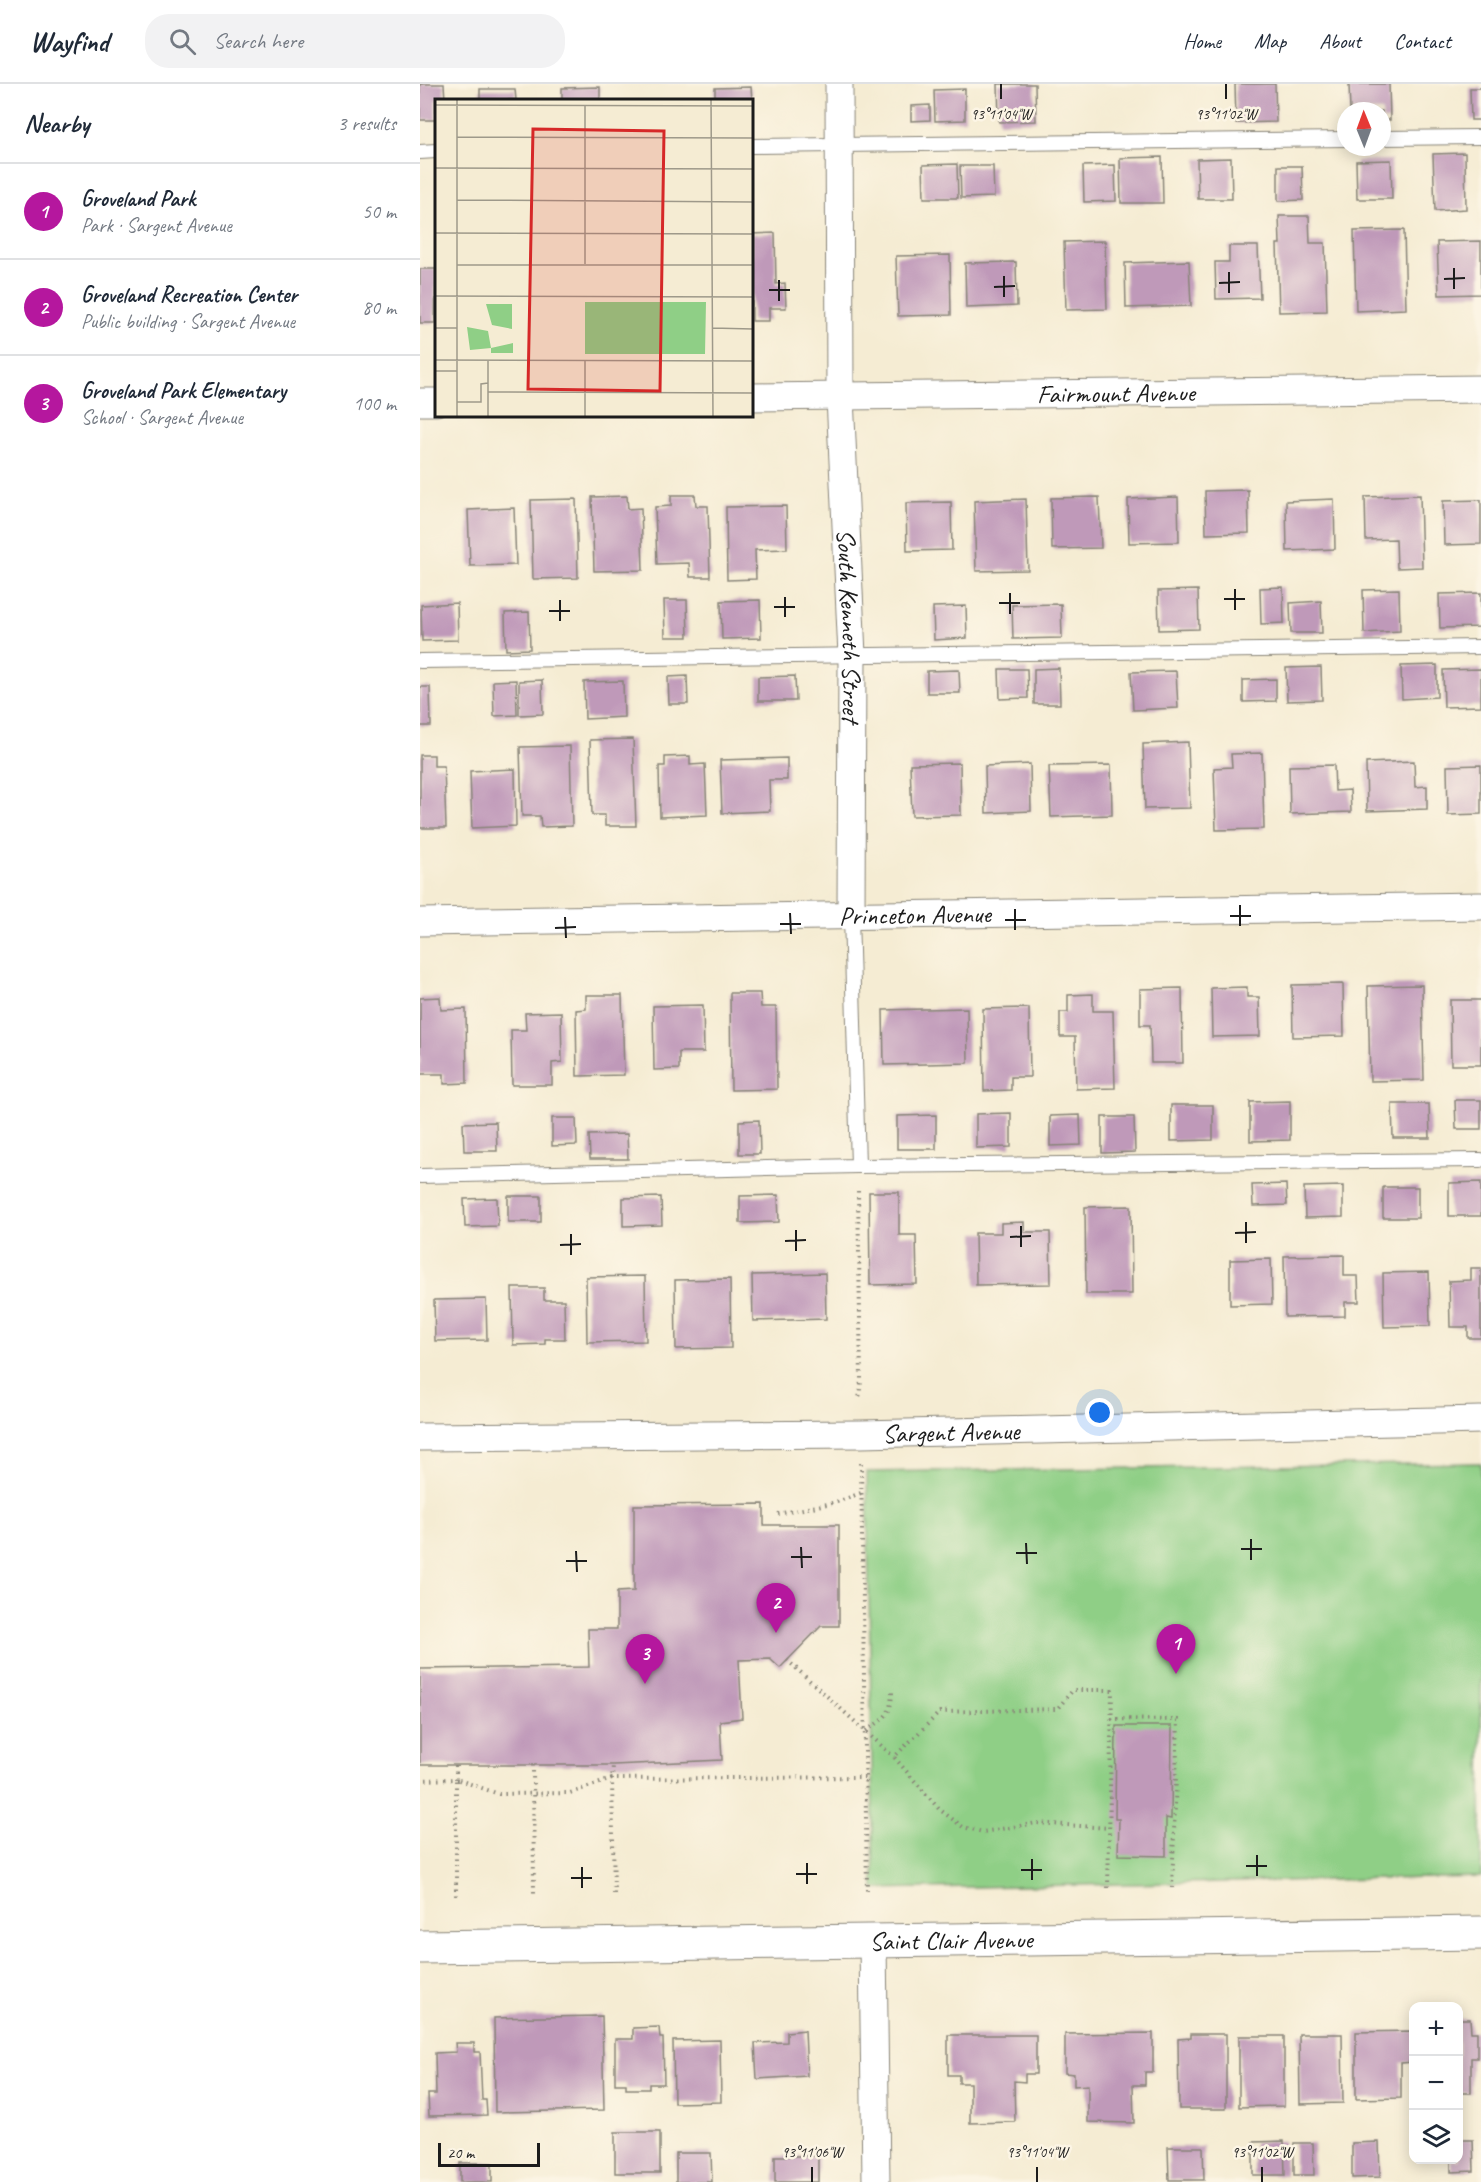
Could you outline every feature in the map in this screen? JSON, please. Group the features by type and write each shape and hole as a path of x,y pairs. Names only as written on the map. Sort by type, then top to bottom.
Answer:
{"street":[{"name":"South Kenneth Street","path":"839,84 840,397 852,655 851,915"},
{"name":"Fairmount Avenue","path":"753,398 1481,389"},
{"name":"Princeton Avenue","path":"420,922 1481,906"},
{"name":"Sargent Avenue","path":"420,1437 861,1434 1481,1420"},
{"name":"Saint Clair Avenue","path":"420,1947 1481,1934"},
{"path":"873,1941 876,2182"}],"lane":[{"path":"1391,138 1481,137"},
{"path":"753,147 1337,139"},
{"path":"420,661 1481,647"},
{"name":"South Kenneth Street","path":"851,915 858,1166"},
{"path":"420,1176 858,1166 1481,1160"}],"path":[{"path":"858,1166 861,1380 859,1400"},
{"path":"861,1467 867,1891"},
{"path":"778,1514 837,1502 861,1493"},
{"path":"787,1660 894,1757 939,1809 963,1827 983,1832 1037,1823 1109,1828"},
{"path":"894,1757 940,1712 1057,1709 1074,1690 1112,1690 1108,1888"},
{"path":"865,1732 891,1709 892,1692"},
{"path":"1111,1719 1178,1720 1172,1888"},
{"path":"533,1765 534,1895"},
{"path":"613,1765 615,1894"},
{"path":"456,1766 456,1896"},
{"path":"420,1779 456,1779 499,1794 570,1793 612,1779 866,1777"}],"green space":[{"path":"1481,1463 1481,1877 874,1889 867,1472"}],"building":[{"path":"420,84 444,84 445,99 435,99 435,120 420,120"},
{"path":"998,84 1035,84 1036,121 999,122"},
{"path":"1235,84 1275,84 1276,122 1236,123"},
{"path":"1349,84 1389,84 1390,102 1350,102"},
{"path":"600,87 600,99 562,99 562,88"},
{"path":"751,87 752,99 715,99 715,88"},
{"path":"1470,88 1481,88 1481,120 1471,120"},
{"path":"480,89 515,89 516,99 480,99"},
{"path":"965,89 965,120 935,121 934,90"},
{"path":"930,105 930,120 911,121 911,106"},
{"path":"1465,153 1466,209 1435,211 1433,154"},
{"path":"1162,157 1163,203 1121,203 1120,158"},
{"path":"1231,158 1232,199 1198,199 1197,159"},
{"path":"1391,160 1392,199 1357,199 1356,161"},
{"path":"957,164 958,198 924,198 923,165"},
{"path":"1115,165 1116,201 1084,202 1083,166"},
{"path":"960,166 993,166 994,197 961,198"},
{"path":"1278,166 1302,166 1303,200 1278,201"},
{"path":"1279,216 1309,216 1310,243 1325,243 1327,311 1279,312 1277,244 1280,244"},
{"path":"1404,230 1406,309 1356,311 1354,231"},
{"path":"775,233 776,284 785,283 786,308 769,308 769,321 753,321 753,234"},
{"path":"1105,241 1107,309 1066,310 1064,242"},
{"path":"1481,241 1481,294 1439,295 1437,242"},
{"path":"1229,246 1258,246 1260,298 1216,299 1215,262 1229,262"},
{"path":"950,255 951,315 898,316 896,256"},
{"path":"1189,261 1191,306 1126,308 1125,263"},
{"path":"1016,262 1017,306 966,308 965,263"},
{"path":"420,269 435,269 435,323 420,323"},
{"path":"1248,490 1249,533 1206,534 1205,491"},
{"path":"671,495 695,495 696,506 708,506 710,577 690,577 689,563 657,564 655,507 671,506"},
{"path":"1420,495 1422,567 1397,568 1396,539 1366,540 1365,497"},
{"path":"627,496 628,509 641,508 643,570 594,571 592,497"},
{"path":"1099,497 1101,548 1052,549 1051,498"},
{"path":"1178,497 1179,542 1129,543 1128,499"},
{"path":"576,499 578,578 533,579 531,500"},
{"path":"1026,499 1028,570 976,571 974,501"},
{"path":"1334,499 1335,549 1287,551 1286,501"},
{"path":"1481,500 1481,544 1444,545 1443,501"},
{"path":"951,502 952,550 907,551 906,503"},
{"path":"786,506 787,549 755,550 756,579 727,580 726,507"},
{"path":"514,508 516,565 470,566 468,510"},
{"path":"1283,587 1284,623 1261,624 1260,588"},
{"path":"1399,589 1400,631 1364,633 1363,590"},
{"path":"1198,590 1199,629 1159,630 1158,591"},
{"path":"1481,593 1481,627 1440,628 1439,594"},
{"path":"664,600 687,600 688,637 665,637"},
{"path":"760,600 761,638 722,639 721,601"},
{"path":"1321,601 1322,633 1291,633 1290,603"},
{"path":"457,603 458,640 422,641 421,605"},
{"path":"1061,604 1062,638 1013,639 1012,605"},
{"path":"966,606 967,638 934,640 933,607"},
{"path":"529,612 530,649 506,650 505,613"},
{"path":"1437,665 1437,697 1402,699 1401,666"},
{"path":"1321,667 1322,700 1287,701 1286,668"},
{"path":"1059,668 1060,704 1034,704 1034,669"},
{"path":"999,669 1027,669 1028,698 1000,699"},
{"path":"1481,669 1481,706 1444,707 1443,670"},
{"path":"959,670 960,693 927,693 927,671"},
{"path":"1176,671 1178,708 1133,710 1131,672"},
{"path":"687,676 688,704 669,704 668,677"},
{"path":"795,676 796,701 758,701 758,677"},
{"path":"1276,679 1276,701 1243,702 1243,680"},
{"path":"516,680 517,715 494,716 493,681"},
{"path":"542,680 543,714 519,715 519,681"},
{"path":"623,681 624,717 585,719 584,682"},
{"path":"420,687 430,687 431,726 420,726"},
{"path":"633,739 636,826 605,826 605,815 592,815 590,740"},
{"path":"1188,742 1190,808 1145,809 1143,744"},
{"path":"570,746 572,826 541,827 540,816 522,816 520,747"},
{"path":"1262,753 1264,829 1216,830 1214,768 1232,767 1231,754"},
{"path":"420,755 434,755 434,766 444,766 446,828 420,828"},
{"path":"690,756 690,765 705,764 707,815 660,817 659,766 665,766 665,757"},
{"path":"787,758 787,780 769,780 770,811 722,813 720,760"},
{"path":"1414,761 1415,787 1427,786 1427,809 1367,811 1366,763"},
{"path":"960,763 961,815 912,816 910,764"},
{"path":"1030,764 1031,811 986,813 985,766"},
{"path":"1111,765 1112,815 1051,817 1049,766"},
{"path":"1334,765 1335,791 1350,790 1351,812 1290,814 1289,766"},
{"path":"1481,765 1481,814 1448,815 1447,766"},
{"path":"515,769 516,826 472,828 470,771"},
{"path":"1343,984 1344,1036 1293,1037 1292,985"},
{"path":"1422,985 1424,1080 1370,1081 1368,986"},
{"path":"1247,987 1247,997 1259,997 1260,1036 1212,1037 1211,988"},
{"path":"1182,988 1183,1063 1151,1063 1150,1025 1140,1025 1140,989"},
{"path":"730,993 760,993 761,1007 776,1007 777,1089 731,1090"},
{"path":"1093,994 1093,1011 1113,1011 1115,1088 1076,1089 1075,1037 1060,1037 1060,1012 1068,1012 1068,995"},
{"path":"586,995 622,995 624,1075 577,1076 576,1010 586,1009"},
{"path":"440,997 441,1010 466,1009 467,1083 444,1084 444,1074 420,1074 420,998"},
{"path":"1450,1000 1481,1000 1481,1065 1451,1065"},
{"path":"703,1005 704,1052 679,1052 679,1069 654,1070 653,1006"},
{"path":"967,1008 968,1063 884,1065 883,1010"},
{"path":"1029,1008 1030,1077 1011,1077 1011,1090 984,1091 983,1009"},
{"path":"561,1012 562,1062 552,1063 552,1085 512,1085 511,1030 526,1030 525,1013"},
{"path":"1455,1100 1481,1100 1481,1129 1456,1129"},
{"path":"1290,1101 1290,1140 1250,1141 1250,1102"},
{"path":"1392,1104 1429,1104 1430,1138 1393,1138"},
{"path":"1171,1105 1213,1105 1213,1140 1171,1141"},
{"path":"1011,1113 1011,1147 976,1148 976,1114"},
{"path":"936,1115 936,1149 897,1149 897,1116"},
{"path":"1080,1115 1081,1145 1050,1146 1050,1116"},
{"path":"1102,1117 1134,1117 1135,1152 1102,1153"},
{"path":"552,1118 576,1118 577,1145 552,1146"},
{"path":"759,1120 760,1154 739,1154 739,1121"},
{"path":"496,1122 497,1151 464,1151 463,1123"},
{"path":"627,1134 628,1159 590,1159 589,1135"},
{"path":"1481,1182 1481,1216 1449,1216 1449,1183"},
{"path":"1286,1184 1287,1205 1253,1206 1252,1185"},
{"path":"1343,1186 1343,1217 1305,1218 1304,1187"},
{"path":"1383,1187 1418,1187 1418,1218 1383,1218"},
{"path":"869,1192 899,1192 899,1235 916,1235 917,1284 870,1285"},
{"path":"778,1195 779,1222 740,1223 740,1196"},
{"path":"508,1196 541,1196 541,1222 508,1222"},
{"path":"661,1197 662,1225 623,1226 623,1198"},
{"path":"497,1198 498,1226 465,1227 464,1199"},
{"path":"1131,1206 1132,1294 1086,1294 1085,1207"},
{"path":"1024,1222 1024,1232 1050,1232 1051,1284 976,1285 975,1233 1001,1233 1001,1223"},
{"path":"1344,1255 1344,1276 1358,1276 1359,1302 1345,1302 1345,1316 1285,1317 1284,1256"},
{"path":"1271,1259 1272,1304 1230,1305 1230,1260"},
{"path":"1471,1268 1481,1268 1481,1338 1468,1338 1468,1327 1450,1327 1449,1281 1471,1280"},
{"path":"1429,1272 1430,1326 1384,1327 1383,1273"},
{"path":"825,1273 826,1319 753,1321 752,1275"},
{"path":"645,1276 646,1341 587,1342 586,1277"},
{"path":"730,1279 731,1348 676,1349 675,1280"},
{"path":"512,1288 544,1288 544,1300 564,1300 565,1339 545,1339 545,1344 513,1345"},
{"path":"486,1299 487,1340 435,1341 434,1300"},
{"path":"764,1504 764,1525 839,1525 839,1626 821,1626 780,1668 770,1659 739,1660 742,1718 720,1721 722,1760 613,1765 420,1765 420,1669 589,1667 588,1629 617,1629 617,1592 634,1591 634,1505"},
{"path":"1116,1726 1172,1726 1171,1819 1166,1818 1166,1856 1118,1855 1119,1819 1115,1819"},
{"path":"602,2016 604,2110 495,2112 494,2018"},
{"path":"1463,2019 1470,2019 1471,2032 1477,2032 1477,2058 1471,2058 1471,2093 1463,2093"},
{"path":"659,2027 660,2038 663,2038 664,2084 649,2084 649,2089 626,2089 626,2084 615,2084 615,2039 633,2039 633,2028"},
{"path":"805,2030 807,2076 757,2079 755,2043 787,2042 787,2032"},
{"path":"1409,2031 1409,2062 1401,2063 1401,2098 1356,2099 1356,2032"},
{"path":"1153,2033 1153,2072 1145,2072 1145,2085 1133,2085 1134,2123 1088,2122 1088,2085 1074,2086 1074,2074 1065,2073 1065,2034"},
{"path":"1191,2034 1226,2034 1226,2109 1179,2109 1178,2039 1191,2038"},
{"path":"1299,2034 1342,2034 1343,2103 1300,2104"},
{"path":"948,2035 1036,2035 1036,2074 1025,2074 1025,2082 1014,2081 1015,2122 970,2123 970,2083 959,2083 959,2075 948,2075"},
{"path":"1239,2036 1284,2036 1284,2106 1239,2107"},
{"path":"720,2040 721,2102 674,2103 673,2041"},
{"path":"455,2043 474,2043 474,2052 480,2052 482,2100 486,2100 487,2115 429,2116 428,2094 436,2094 435,2053 456,2052"},
{"path":"615,2132 660,2132 660,2173 615,2173"},
{"path":"1463,2140 1473,2140 1474,2171 1451,2172 1451,2164 1463,2164"},
{"path":"1284,2141 1285,2175 1253,2175 1253,2142"},
{"path":"1379,2142 1380,2177 1352,2178 1352,2143"},
{"path":"1294,2143 1313,2143 1314,2175 1294,2175"},
{"path":"1168,2147 1203,2147 1204,2180 1169,2180"},
{"path":"676,2153 711,2153 712,2182 676,2182"},
{"path":"775,2156 818,2156 818,2182 775,2182"},
{"path":"460,2163 492,2163 492,2182 460,2182"}],"place":[{"name":"Groveland Recreation Center","path":"776,1633"},
{"name":"Groveland Park","path":"1176,1674"},
{"name":"Groveland Park Elementary","path":"645,1684"}]}
